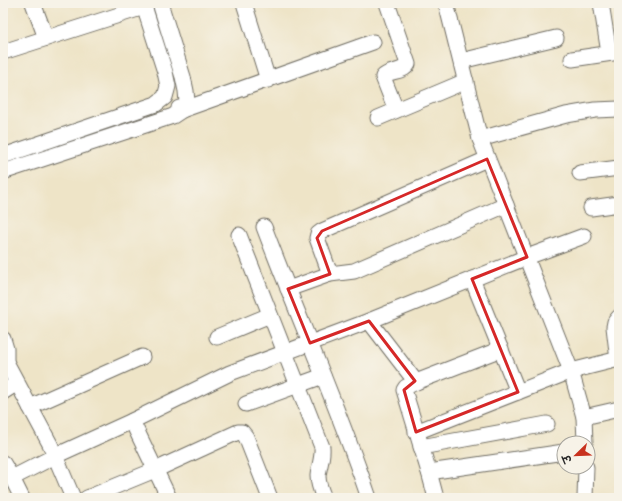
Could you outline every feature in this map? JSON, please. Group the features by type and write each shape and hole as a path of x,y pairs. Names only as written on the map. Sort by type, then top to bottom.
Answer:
{"street":[{"path":"33,3 46,38"},
{"path":"160,3 183,77 187,102 182,110"},
{"path":"244,3 268,80"},
{"path":"387,3 408,64 405,68 386,74 383,77 396,110"},
{"path":"446,3 480,139 571,371 584,417 585,435"},
{"path":"572,59 614,53 601,3"},
{"path":"3,52 144,5 168,86 165,97 156,104 3,156"},
{"path":"461,61 556,38"},
{"path":"3,172 173,116 182,110 373,42"},
{"path":"378,118 466,81"},
{"path":"165,97 182,110"},
{"path":"480,139 566,115 619,108"},
{"path":"330,274 317,238 318,234 322,231 487,159"},
{"path":"580,172 619,168"},
{"path":"591,208 619,204"},
{"path":"288,290 330,274 354,271 506,205"},
{"path":"264,227 369,498"},
{"path":"239,235 322,447 323,453 318,475 324,498"},
{"path":"12,478 218,378 285,351 369,321 526,257 584,236"},
{"path":"472,279 518,392"},
{"path":"217,337 270,315"},
{"path":"416,432 571,371 619,360 614,327 615,322 619,318"},
{"path":"369,321 416,382"},
{"path":"3,339 6,349 5,360 55,456 73,498"},
{"path":"436,498 404,390 406,387 416,382 501,349"},
{"path":"30,407 142,357"},
{"path":"246,404 323,376"},
{"path":"3,392 17,384"},
{"path":"584,417 619,409"},
{"path":"132,421 169,498"},
{"path":"421,447 547,424"},
{"path":"87,498 156,470 238,432 242,432 246,437 265,496"},
{"path":"429,472 556,453"},
{"path":"3,463 22,498"},
{"path":"585,498 586,475"}],"highlighted area":[{"path":"487,159 527,257 472,279 518,392 416,432 404,390 415,381 369,321 310,343 288,289 330,274 317,238 322,231"}]}
